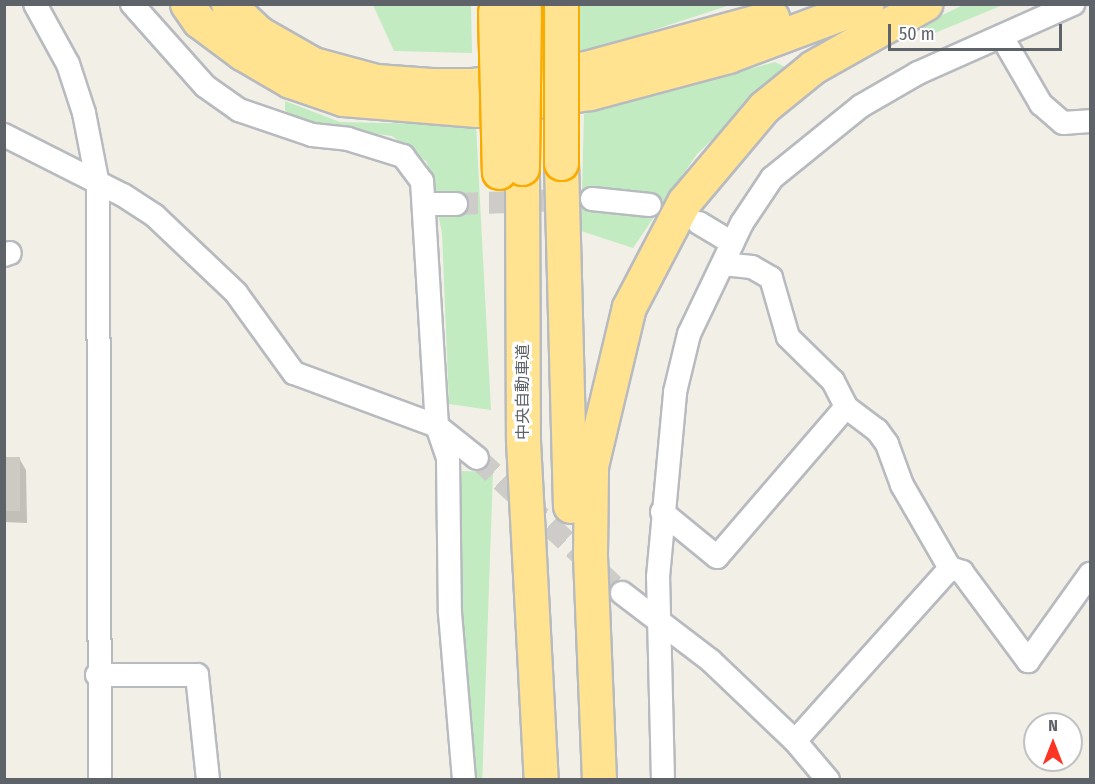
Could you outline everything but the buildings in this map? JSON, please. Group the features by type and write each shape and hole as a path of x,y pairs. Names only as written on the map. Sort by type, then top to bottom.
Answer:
{"highway":[{"path":"188,4 199,21 242,53 290,81 343,99 416,108 477,110 590,93 659,75 728,56 867,4"},
{"path":"228,4 259,33 314,64 376,81 431,85 472,85 586,68 749,26 808,4"},
{"path":"561,4 561,163 573,612 583,780"},
{"path":"598,780 590,554 591,466 630,307 684,202 764,107 813,67 925,4"},
{"name":"中央自動車道","path":"509,7 511,170 507,347 523,441 541,780"}],"street":[{"path":"35,4 68,64 84,113 98,185 97,675 100,780"},
{"path":"132,4 205,86 231,104 312,135 348,139 403,156 422,181 426,204 437,426 448,458 450,613 464,780"},
{"path":"663,780 660,620 662,512 681,369 689,334 732,243 772,178 818,137 861,106 918,73 1072,4"},
{"path":"1002,37 1041,104 1063,123 1090,121"},
{"path":"4,135 98,185 123,195 155,216 236,293 294,373 437,426 477,458"},
{"path":"592,199 650,205"},
{"path":"426,204 456,204"},
{"path":"699,223 732,243"},
{"path":"723,264 752,267 771,278 788,337 833,381 846,407 878,430 887,444 902,485 950,568 962,572 1028,661 1090,574"},
{"path":"662,512 717,557 846,407"},
{"path":"795,741 950,568"},
{"path":"622,593 710,660 795,741 828,780"},
{"path":"97,675 197,675 208,780"}],"green space":[{"path":"726,4 727,6 580,54 580,5"},
{"path":"965,4 1003,5 930,35 922,25"},
{"path":"373,5 471,5 472,53 394,51"},
{"path":"775,62 787,68 697,154 633,248 581,231 584,114"},
{"path":"285,101 340,122 476,125 491,410 449,404 442,233 427,162 392,136 320,126 285,111"},
{"path":"462,471 493,472 482,780 451,780"}],"tunnel":[{"path":"456,204 592,199"},
{"path":"477,458 622,593"}]}
